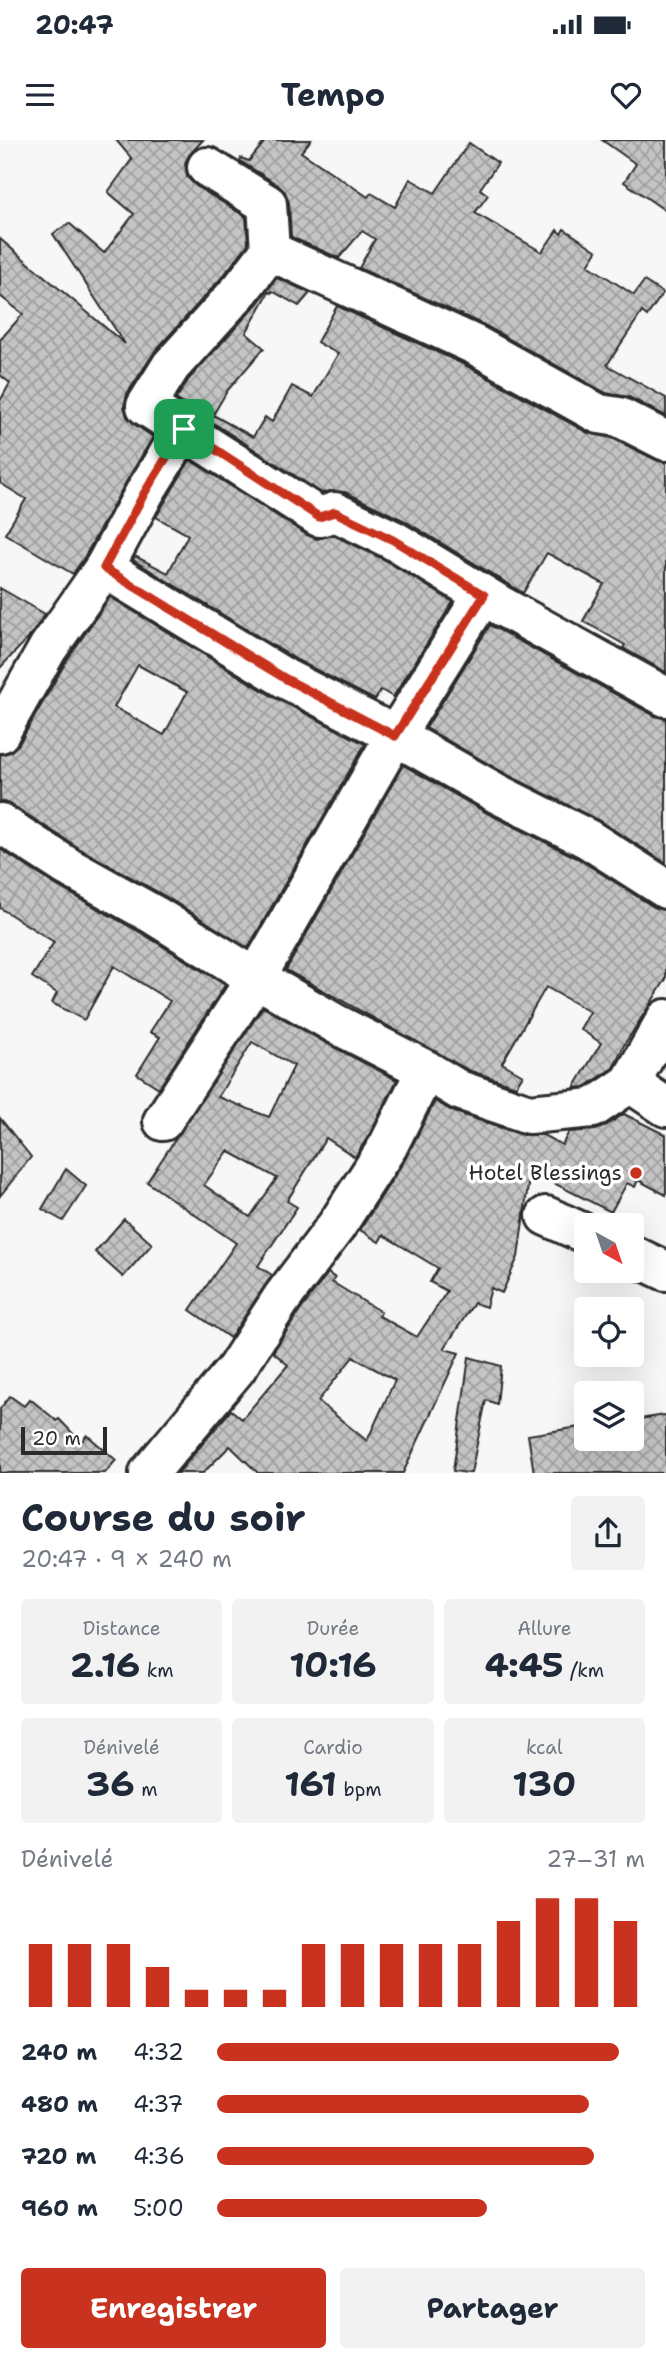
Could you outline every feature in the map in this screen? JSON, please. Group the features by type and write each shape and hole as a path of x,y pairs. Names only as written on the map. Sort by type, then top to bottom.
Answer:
{"street":[{"path":"207,167 267,204 270,251 241,289 171,366 146,406 319,517 335,512 393,540 598,662 666,697"},
{"path":"270,251 475,345 599,414 619,417 666,441"},
{"path":"0,733 48,649 104,568 145,492 184,429"},
{"path":"104,568 286,679 498,794 588,839 666,889"},
{"path":"163,1121 256,978 395,736 484,595"},
{"path":"0,823 68,867 336,1024 459,1090 529,1114 593,1108 656,1093 666,1019"},
{"path":"149,1473 236,1369 282,1298 337,1225 388,1146 425,1070"},
{"path":"546,1216 574,1229"},
{"path":"644,1261 666,1271"}],"building":[{"path":"116,140 203,140 185,163 187,177 196,186 246,217 248,244 224,275 155,351 127,394 124,406 127,417 153,437 73,574 5,534 26,499 0,483 0,401 10,383 0,375 0,340 23,314 0,296 0,239 125,344 53,234 69,223 104,253 134,214 108,192 132,159"},
{"path":"266,140 311,140 301,152 368,197 371,193 395,207 410,179 435,193 469,143 498,163 480,189 488,195 475,213 542,252 557,230 561,234 564,229 597,251 588,265 634,295 644,281 663,293 647,316 642,312 607,365 666,398 666,416 629,397 606,393 486,326 359,268 375,239 362,231 339,258 291,237 289,203 285,192 240,161 241,158 249,161"},
{"path":"602,140 666,140 666,211 624,182 636,164"},
{"path":"277,278 310,293 299,306 272,291 269,292 246,333 264,348 227,391 213,415 253,437 265,417 272,422 292,386 313,397 338,354 317,342 337,306 465,365 588,433 612,438 666,463 666,672 583,621 604,584 547,553 523,593 403,520 345,492 322,493 176,399 189,379"},
{"path":"190,460 307,535 317,539 333,535 383,559 453,602 393,697 381,690 375,700 297,660 133,560 135,556 168,573 188,535 156,517"},
{"path":"0,588 45,614 30,636 0,668"},
{"path":"110,597 275,698 365,744 248,948 12,805 0,801 0,755 10,752 19,744 67,660","holes":["138,665 187,692 164,735 114,707"]},
{"path":"490,625 655,716 666,719 666,863 600,821 508,775 426,728"},
{"path":"403,765 487,813 577,858 654,907 666,911 666,979 623,1047 613,1068 585,1087 574,1088 601,1043 580,1029 590,1012 546,987 502,1063 523,1075 516,1086 468,1070 286,970"},
{"path":"0,849 57,886 143,934 225,985 159,1088 137,1074 160,1037 150,1032 170,1001 114,966 84,1020 52,1003 57,993 32,977 54,942 0,908"},
{"path":"263,1007 397,1080 355,1157 326,1138 287,1201 297,1207 258,1266 272,1275 230,1338 190,1310 236,1243 147,1182","holes":["252,1042 294,1066 269,1117 218,1097","228,1151 277,1178 250,1217 204,1185"]},
{"path":"435,1101 452,1111 522,1135 543,1135 562,1145 569,1132 596,1130 624,1114 666,1135 666,1195 638,1180 635,1187 627,1183 611,1212 530,1171 518,1257 502,1293 491,1288 486,1307 474,1303 444,1349 459,1353 403,1473 258,1473 230,1446 203,1473 178,1473 231,1410 242,1419 288,1365 273,1352 328,1273 335,1278 332,1282 381,1312 379,1316 417,1337 447,1291 430,1282 438,1268 383,1235 379,1242 360,1230 406,1158","holes":["353,1357 395,1380 367,1441 318,1401"]},
{"path":"0,1118 31,1157 0,1196"},
{"path":"66,1169 86,1186 63,1221 42,1209"},
{"path":"124,1219 152,1244 123,1277 95,1252"},
{"path":"469,1357 501,1366 497,1404 486,1400 471,1473 467,1473 453,1471"},
{"path":"10,1396 24,1406 30,1399 57,1421 59,1419 81,1442 87,1435 116,1460 105,1473 0,1473 0,1409"},
{"path":"666,1415 666,1473 534,1473 528,1435 574,1428 574,1451 644,1451 644,1418"}],"place":[{"name":"Hotel Blessings","path":"636,1173"}],"route":[{"path":"184,429 319,517 335,512 393,540 484,595 395,736 286,679 104,568 145,492 184,429"}]}
